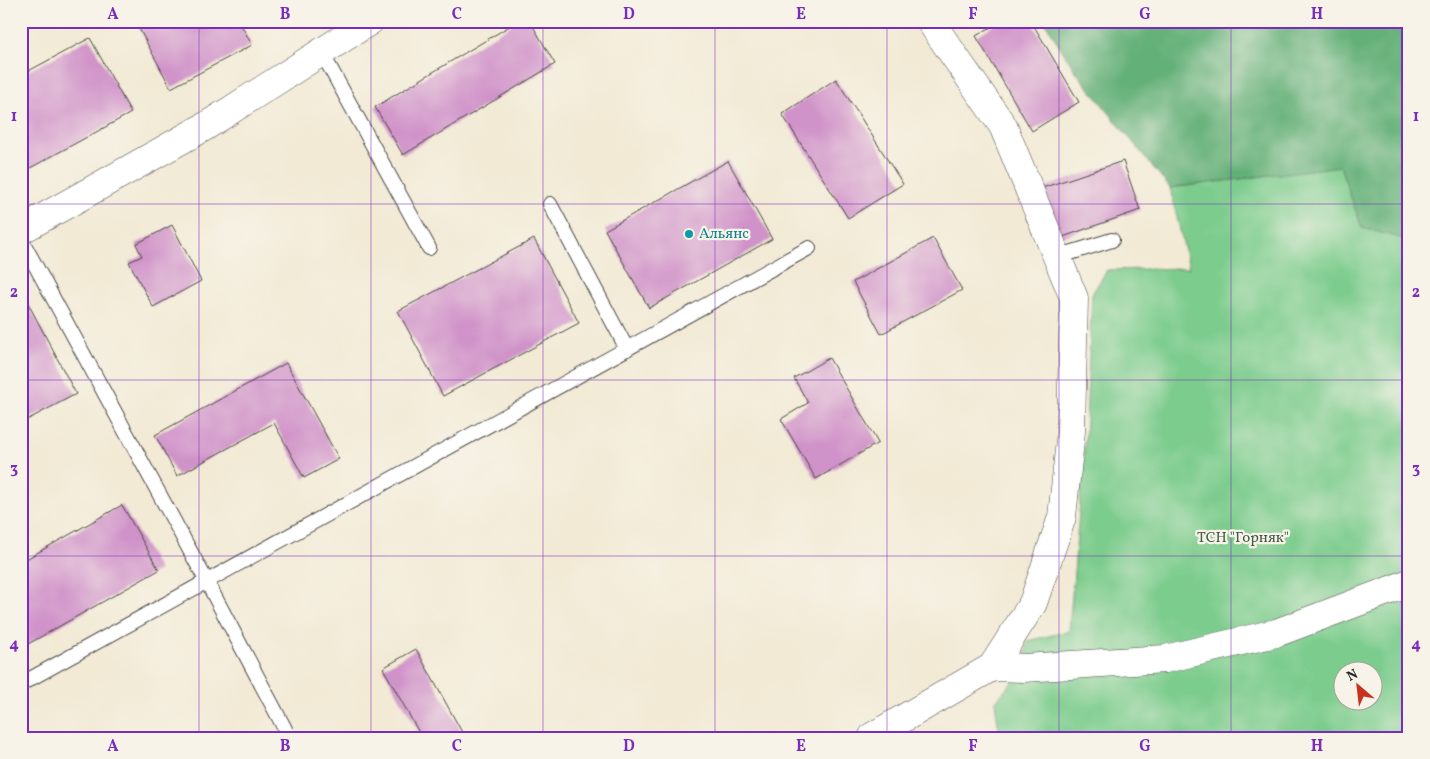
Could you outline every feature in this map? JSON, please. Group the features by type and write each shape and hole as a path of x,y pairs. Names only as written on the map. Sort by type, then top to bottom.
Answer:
{"street":[{"path":"21,230 206,126 370,21"},
{"path":"873,736 992,667 1033,603 1062,517 1071,431 1074,298 1003,126 930,21"},
{"path":"992,667 1024,668 1165,659 1276,633 1409,583"}],"lane":[{"path":"322,52 429,248"},
{"path":"550,204 627,349"},
{"path":"21,239 285,730"},
{"path":"1057,257 1112,240"},
{"path":"21,684 809,248"}],"green space":[{"path":"1044,21 1409,21 1409,240 1362,228 1340,166 1170,188 1075,71"},
{"name":"ТСН \"Горняк\"","path":"1340,166 1362,228 1409,240 1409,738 1000,738 995,702 1024,668 1028,641 1069,631 1085,442 1092,294 1107,270 1189,268 1170,188"}],"building":[{"path":"135,21 239,21 252,45 171,88"},
{"path":"518,21 530,21 555,64 403,155 375,107"},
{"path":"1001,21 1031,21 1079,102 1032,131 976,36"},
{"path":"90,38 131,113 21,173 21,75"},
{"path":"836,79 903,184 848,218 782,114"},
{"name":"Альянс","path":"728,161 772,239 649,308 605,230"},
{"path":"1123,161 1140,210 1057,239 1039,189"},
{"path":"172,225 201,281 153,307 129,262 142,256 136,244"},
{"path":"933,238 962,290 881,334 853,282"},
{"path":"534,239 579,323 443,396 398,311"},
{"path":"21,290 76,394 21,423"},
{"path":"829,358 878,443 816,479 781,419 808,403 794,378"},
{"path":"286,363 339,459 304,478 274,423 177,476 155,435"},
{"path":"122,505 159,570 21,648 21,562"},
{"path":"416,649 463,734 456,738 422,738 383,668"}],"place":[{"name":"Альянс","path":"689,234"}]}
